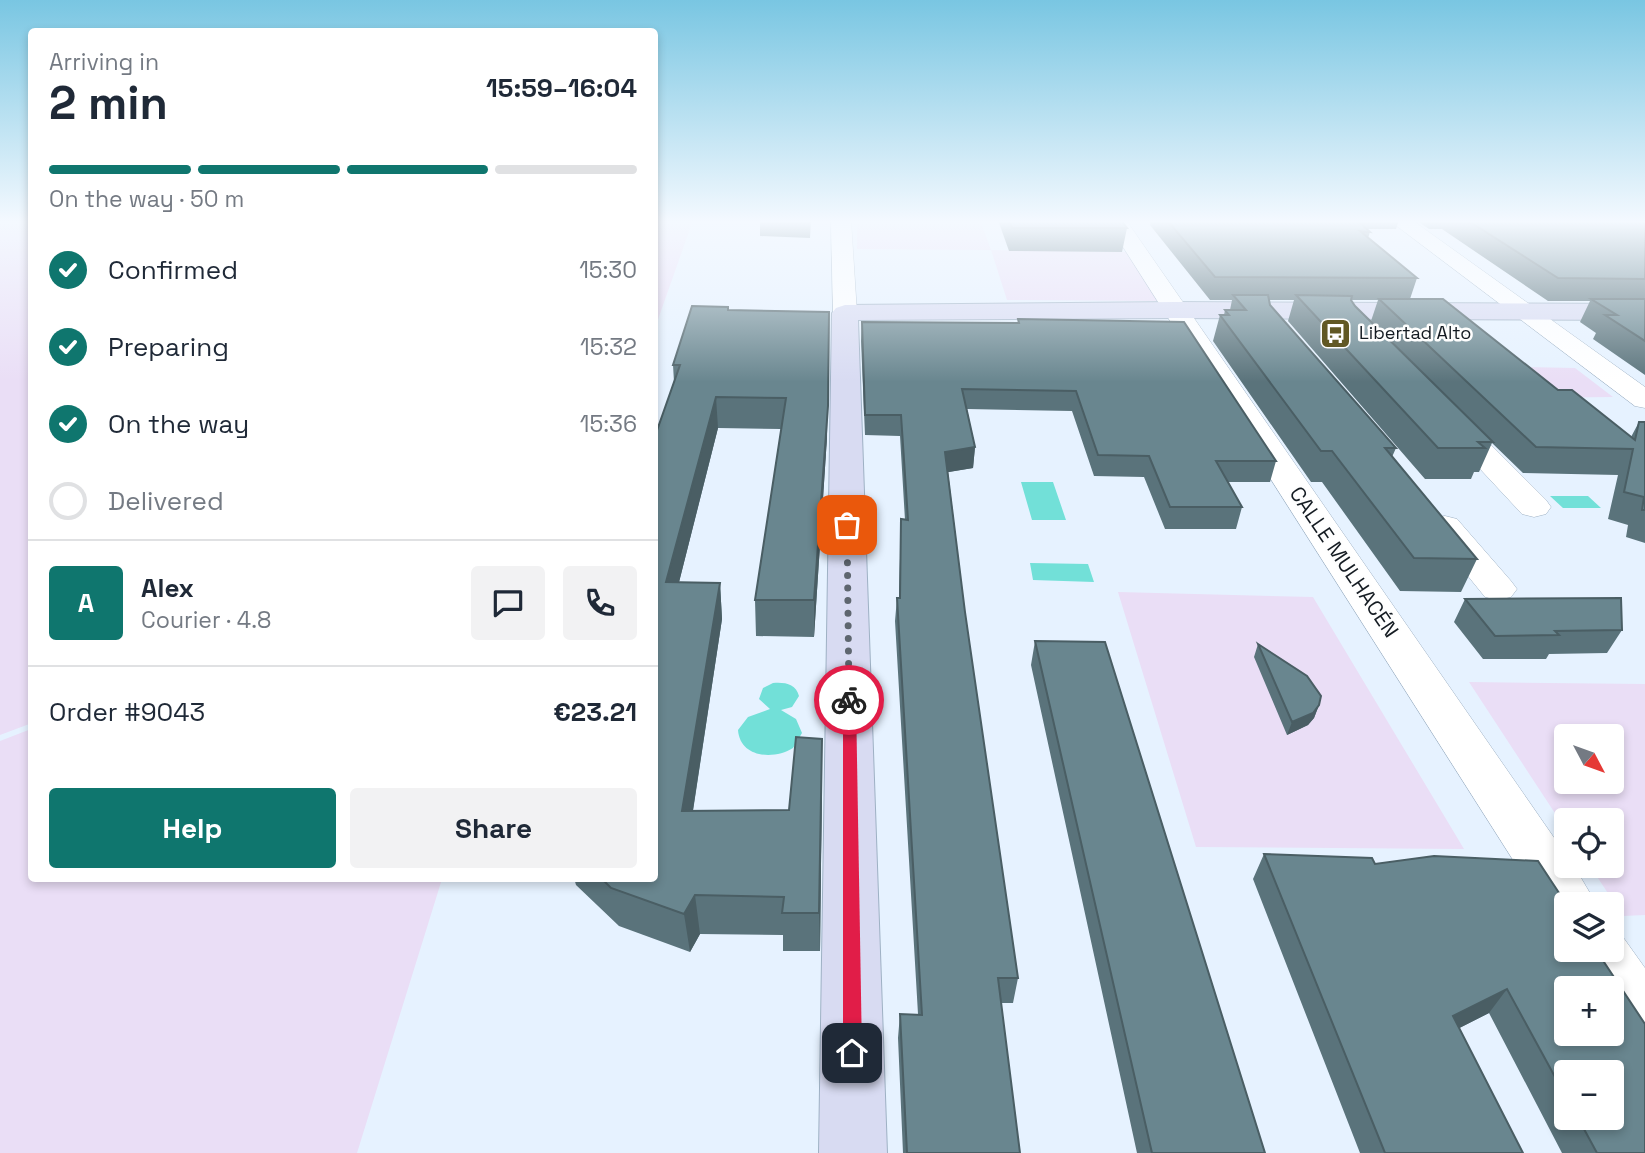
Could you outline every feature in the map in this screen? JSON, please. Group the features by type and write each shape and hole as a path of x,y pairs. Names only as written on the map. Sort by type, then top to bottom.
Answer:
{"street":[{"path":"843,274 853,1153"},
{"name":"CALLE MULHACÉN","path":"1152,274 1562,892"},
{"path":"1473,274 1645,400"},
{"path":"845,319 1645,312"},
{"path":"1181,317 1279,330 1645,327"},
{"path":"1432,402 1534,507"},
{"path":"1427,504 1498,589"},
{"path":"1609,962 1645,1017"}],"shaded area":[{"path":"0,274 28,274 28,724 0,735"},
{"path":"658,274 674,274 658,319"},
{"path":"999,274 1143,274 1161,301 1007,300"},
{"path":"1406,365 1575,368 1613,397 1438,399"},
{"path":"1021,482 1053,482 1066,520 1032,520"},
{"path":"1550,496 1588,496 1601,508 1563,508"},
{"path":"1030,563 1088,564 1094,582 1033,580"},
{"path":"1118,592 1313,597 1464,849 1196,847"},
{"path":"1469,682 1645,684 1645,915 1624,916 1624,892 1607,892 1598,878 1624,878 1624,808 1554,808 1554,812"},
{"path":"773,683 789,685 798,692 799,696 792,707 781,710 796,719 802,733 793,748 785,752 759,754 745,746 738,730 748,717 770,709 759,699 763,688"},
{"path":"28,730 28,882 441,882 357,1153 0,1153 0,741"}],"building":[{"path":"1212,274 1412,274 1417,278 1215,277"},
{"path":"1551,274 1645,274 1645,279 1558,278"},
{"path":"1233,295 1268,295 1270,305 1396,448 1385,448 1477,559 1414,558 1332,451 1321,451 1220,315 1229,315 1225,310 1246,310"},
{"path":"1296,295 1352,296 1351,300 1355,306 1493,442 1478,442 1485,448 1438,448"},
{"path":"1379,299 1443,299 1558,390 1572,390 1635,440 1639,422 1645,422 1645,510 1642,510 1644,497 1624,492 1633,449 1536,447"},
{"path":"1591,299 1645,299 1645,341 1605,315 1617,315"},
{"path":"692,306 728,307 728,310 829,312 828,406 814,600 755,600 786,398 716,397 666,582 720,583 682,811 789,810 796,737 822,739 819,913 782,913 784,897 695,895 684,914 611,888 605,882 658,882 658,428 680,365 673,365"},
{"path":"1018,319 1184,322 1276,461 1216,461 1242,507 1170,507 1149,456 1098,455 1076,391 962,389 975,447 945,452 965,612 1018,978 998,978 1020,1153 907,1153 900,1014 922,1015 897,598 900,598 901,519 908,520 901,415 865,415 862,322 1019,323"},
{"path":"1621,598 1622,630 1555,631 1559,635 1495,636 1465,599"},
{"path":"1035,641 1105,642 1265,1153 1152,1153"},
{"path":"1258,644 1307,676 1321,696 1313,713 1292,722"},
{"path":"1264,854 1372,858 1375,864 1434,856 1538,861 1558,892 1554,892 1554,962 1604,962 1613,976 1554,976 1554,1046 1624,1046 1624,992 1645,1024 1645,1153 1597,1153 1585,1130 1624,1130 1624,1060 1554,1060 1554,1075 1507,989 1453,1016 1523,1153 1385,1153"}],"way so far":[{"path":"847,525 849,700"}],"place":[{"name":"Libertad Alto","path":"1336,333"}],"route":[{"path":"849,700 852,1053"}]}
